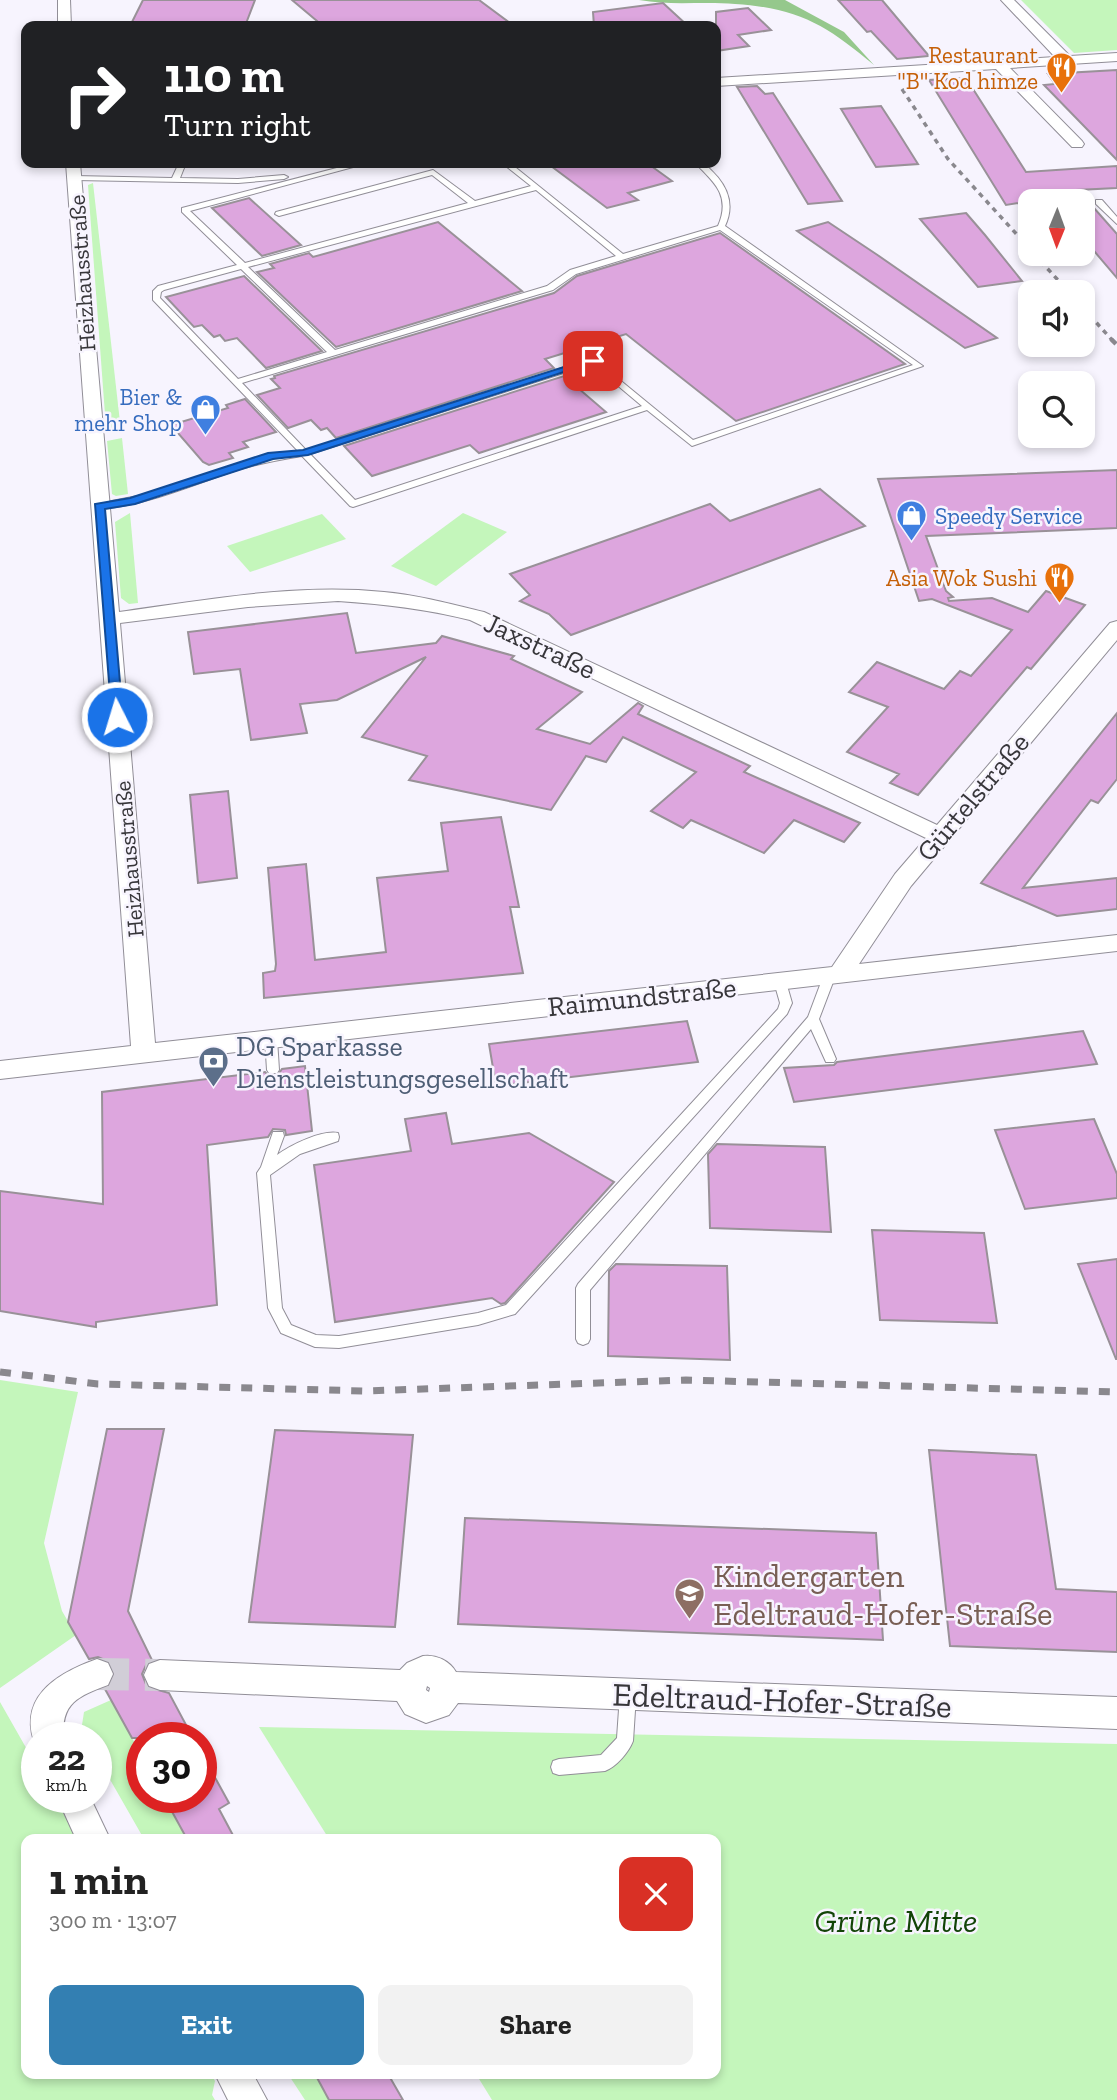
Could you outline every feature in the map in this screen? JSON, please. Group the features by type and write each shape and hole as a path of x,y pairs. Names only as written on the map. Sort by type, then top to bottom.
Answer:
{"street":[{"path":"64,0 65,21"},
{"path":"1007,0 1066,60"},
{"path":"721,82 1117,57"},
{"path":"1000,65 1077,144"},
{"name":"Heizhausstraße","path":"74,170 144,1054"},
{"name":"Jaxstraße","path":"108,619 269,598 320,595 374,595 445,606 477,616 940,836"},
{"name":"Gürtelstraße","path":"834,976 884,905 940,836 1117,628"},
{"name":"Raimundstraße","path":"0,1070 1117,943"},
{"name":"Edeltraud-Hofer-Straße","path":"160,1675 409,1686 414,1676 426,1671 441,1675 446,1687 1117,1713"},
{"path":"46,1722 61,1691 72,1682 97,1674"},
{"path":"81,1813 91,1834"},
{"path":"236,2079 249,2100"}],"lane":[{"path":"175,180 180,168"},
{"path":"74,170 175,180 262,180 316,168"},
{"path":"333,353 185,210 345,168"},
{"path":"512,168 622,257"},
{"path":"705,168 713,174 726,194 728,211 721,228"},
{"path":"279,214 433,172 474,204"},
{"path":"537,187 161,288 156,295 157,300 353,504 648,407"},
{"path":"1099,202 1117,222"},
{"path":"236,382 550,288 573,272 721,228"},
{"path":"99,506 131,502 272,456 304,453 593,361 692,443 919,366 721,228"},
{"path":"583,1339 583,1288 813,1018 834,976"},
{"path":"278,1136 274,1152 262,1173 275,1308 286,1329 315,1342 339,1342 478,1320 510,1310 783,1012 786,1003 780,982"},
{"path":"813,1018 830,1059"},
{"path":"271,1039 273,1070"},
{"path":"262,1173 301,1145 333,1137"},
{"path":"559,1767 605,1763 625,1741 628,1695"}],"green space":[{"path":"639,0 785,0 844,32 874,65 811,21 777,10 735,4"},
{"path":"1021,0 1117,0 1117,50 1074,53"},
{"path":"93,183 121,431 110,432 106,428 88,185"},
{"path":"122,438 128,494 116,496 112,494 107,441"},
{"path":"130,513 138,603 129,604 121,598 115,522"},
{"path":"463,513 507,532 436,586 391,566"},
{"path":"322,514 346,539 250,572 227,546"},
{"path":"0,1380 78,1392 44,1543 62,1611 76,1635 0,1688"},
{"path":"111,1700 126,1727 126,1808 112,1783 112,1722 82,1722 84,1712"},
{"path":"0,1702 21,1739 21,1813 63,1813 75,1834 21,1834 21,2079 214,2079 212,2095 215,2100 0,2100"},
{"name":"Grüne Mitte","path":"259,1727 1117,1744 1117,2100 492,2100 479,2079 721,2079 721,1834 326,1834"},
{"path":"129,1813 173,1813 184,1834 141,1834"},
{"path":"291,2079 318,2079 329,2100 305,2100"}],"building":[{"path":"143,0 255,0 247,21 132,21"},
{"path":"292,0 479,0 507,21 317,21"},
{"path":"838,0 882,0 929,56 897,59 871,31 867,32"},
{"path":"663,3 683,21 594,21 593,12"},
{"path":"748,8 771,30 738,35 749,46 721,50 721,21 716,21 716,12"},
{"path":"1117,70 1117,160 1044,85 1055,84 1048,74"},
{"path":"966,78 1026,172 1117,166 1117,188 1018,189 1018,203 1006,205 929,80"},
{"path":"757,86 765,94 773,93 842,201 808,204 737,87"},
{"path":"881,106 918,164 876,167 841,109"},
{"path":"554,168 654,168 672,181 628,193 638,200 607,208"},
{"path":"249,198 301,245 262,256 212,208"},
{"path":"1096,210 1117,234 1117,278 1096,253"},
{"path":"966,213 1021,280 978,287 920,219"},
{"path":"438,222 522,291 336,347 257,272 274,268 270,264 309,253 313,257"},
{"path":"828,222 997,338 965,348 797,231"},
{"path":"720,233 905,364 736,421 626,334 545,359 554,368 336,438 327,428 321,430 311,420 288,428 257,395 280,388 271,379 275,378 274,376 554,293 577,276"},
{"path":"244,276 322,351 266,368 237,338 225,341 220,335 214,337 202,325 194,327 166,297"},
{"path":"564,376 606,412 479,453 470,445 372,476 344,446"},
{"path":"245,399 276,432 243,442 248,447 229,453 233,458 209,465 203,462 171,425 228,408 226,405"},
{"path":"1117,470 1117,528 926,536 946,591 953,597 948,598 949,601 992,598 1028,612 1046,591 1085,605 1031,669 1027,667 918,795 890,783 899,774 847,752 888,707 849,692 877,662 944,689 960,671 971,676 1012,630 932,599 919,601 878,479"},
{"path":"820,489 865,526 571,635 549,614 520,601 530,595 510,574 710,504 730,521"},
{"path":"347,613 356,653 436,643 442,636 514,656 511,659 582,692 537,729 590,744 638,703 643,706 638,714 750,766 744,772 860,823 844,842 794,820 764,853 691,820 683,828 651,811 696,772 623,737 606,762 586,756 551,810 409,780 427,756 362,737 426,657 337,700 300,704 307,733 251,740 240,669 194,674 188,632"},
{"path":"1117,713 1117,779 1098,803 1091,800 1023,888 1117,878 1117,909 1057,916 981,883"},
{"path":"228,791 237,878 198,883 190,795"},
{"path":"501,817 519,907 510,907 523,973 264,998 263,973 275,971 276,964 268,868 306,864 315,960 386,952 377,878 448,871 441,823"},
{"path":"687,1021 698,1062 496,1086 489,1044"},
{"path":"1083,1031 1097,1064 794,1102 784,1068 834,1065 837,1062"},
{"path":"305,1066 312,1131 286,1135 285,1130 273,1129 268,1137 207,1145 217,1305 96,1322 96,1327 0,1311 0,1191 103,1204 102,1092 265,1072 269,1076 277,1076 282,1069"},
{"path":"446,1113 452,1144 529,1133 614,1182 505,1303 501,1304 492,1298 335,1322 314,1165 411,1151 405,1119"},
{"path":"1094,1119 1117,1174 1117,1198 1025,1209 995,1130"},
{"path":"717,1144 825,1147 831,1232 710,1228 708,1154"},
{"path":"872,1230 984,1233 997,1323 880,1320"},
{"path":"1117,1259 1117,1359 1116,1359 1078,1264"},
{"path":"616,1264 727,1266 730,1360 608,1356 609,1271"},
{"path":"107,1429 164,1429 128,1611 152,1660 147,1663 142,1674 147,1687 169,1693 184,1722 126,1722 126,1727 105,1689 110,1686 115,1675 110,1662 98,1657 89,1659 68,1622"},
{"path":"275,1430 413,1435 395,1627 249,1622"},
{"path":"929,1450 1036,1455 1056,1589 1117,1592 1117,1652 950,1646"},
{"path":"465,1518 876,1533 883,1640 458,1624"},
{"path":"217,1781 229,1803 219,1809 232,1834 184,1834 173,1813 217,1813"},
{"path":"318,2079 391,2079 403,2100 329,2100"}],"tunnel":[{"path":"97,1674 160,1675"}],"railway":[{"path":"902,89 948,159 1018,236"},
{"path":"1045,266 1058,280"},
{"path":"1095,321 1113,341"},
{"path":"1113,341 1117,345"},
{"path":"0,1372 98,1384 364,1391 686,1380 1117,1392"}],"place":[{"name":"Restaurant \"B\" Kod himze","path":"1061,95"},
{"name":"Bier & mehr Shop","path":"205,437"},
{"name":"Speedy Service","path":"912,543"},
{"name":"Asia Wok Sushi","path":"1060,605"},
{"name":"DG Sparkasse Dienstleistungsgesellschaft","path":"213,1089"},
{"name":"Kindergarten Edeltraud-Hofer-Straße","path":"690,1621"}],"route":[{"path":"117,717 99,506 131,502 272,456 304,453 593,361"}]}
